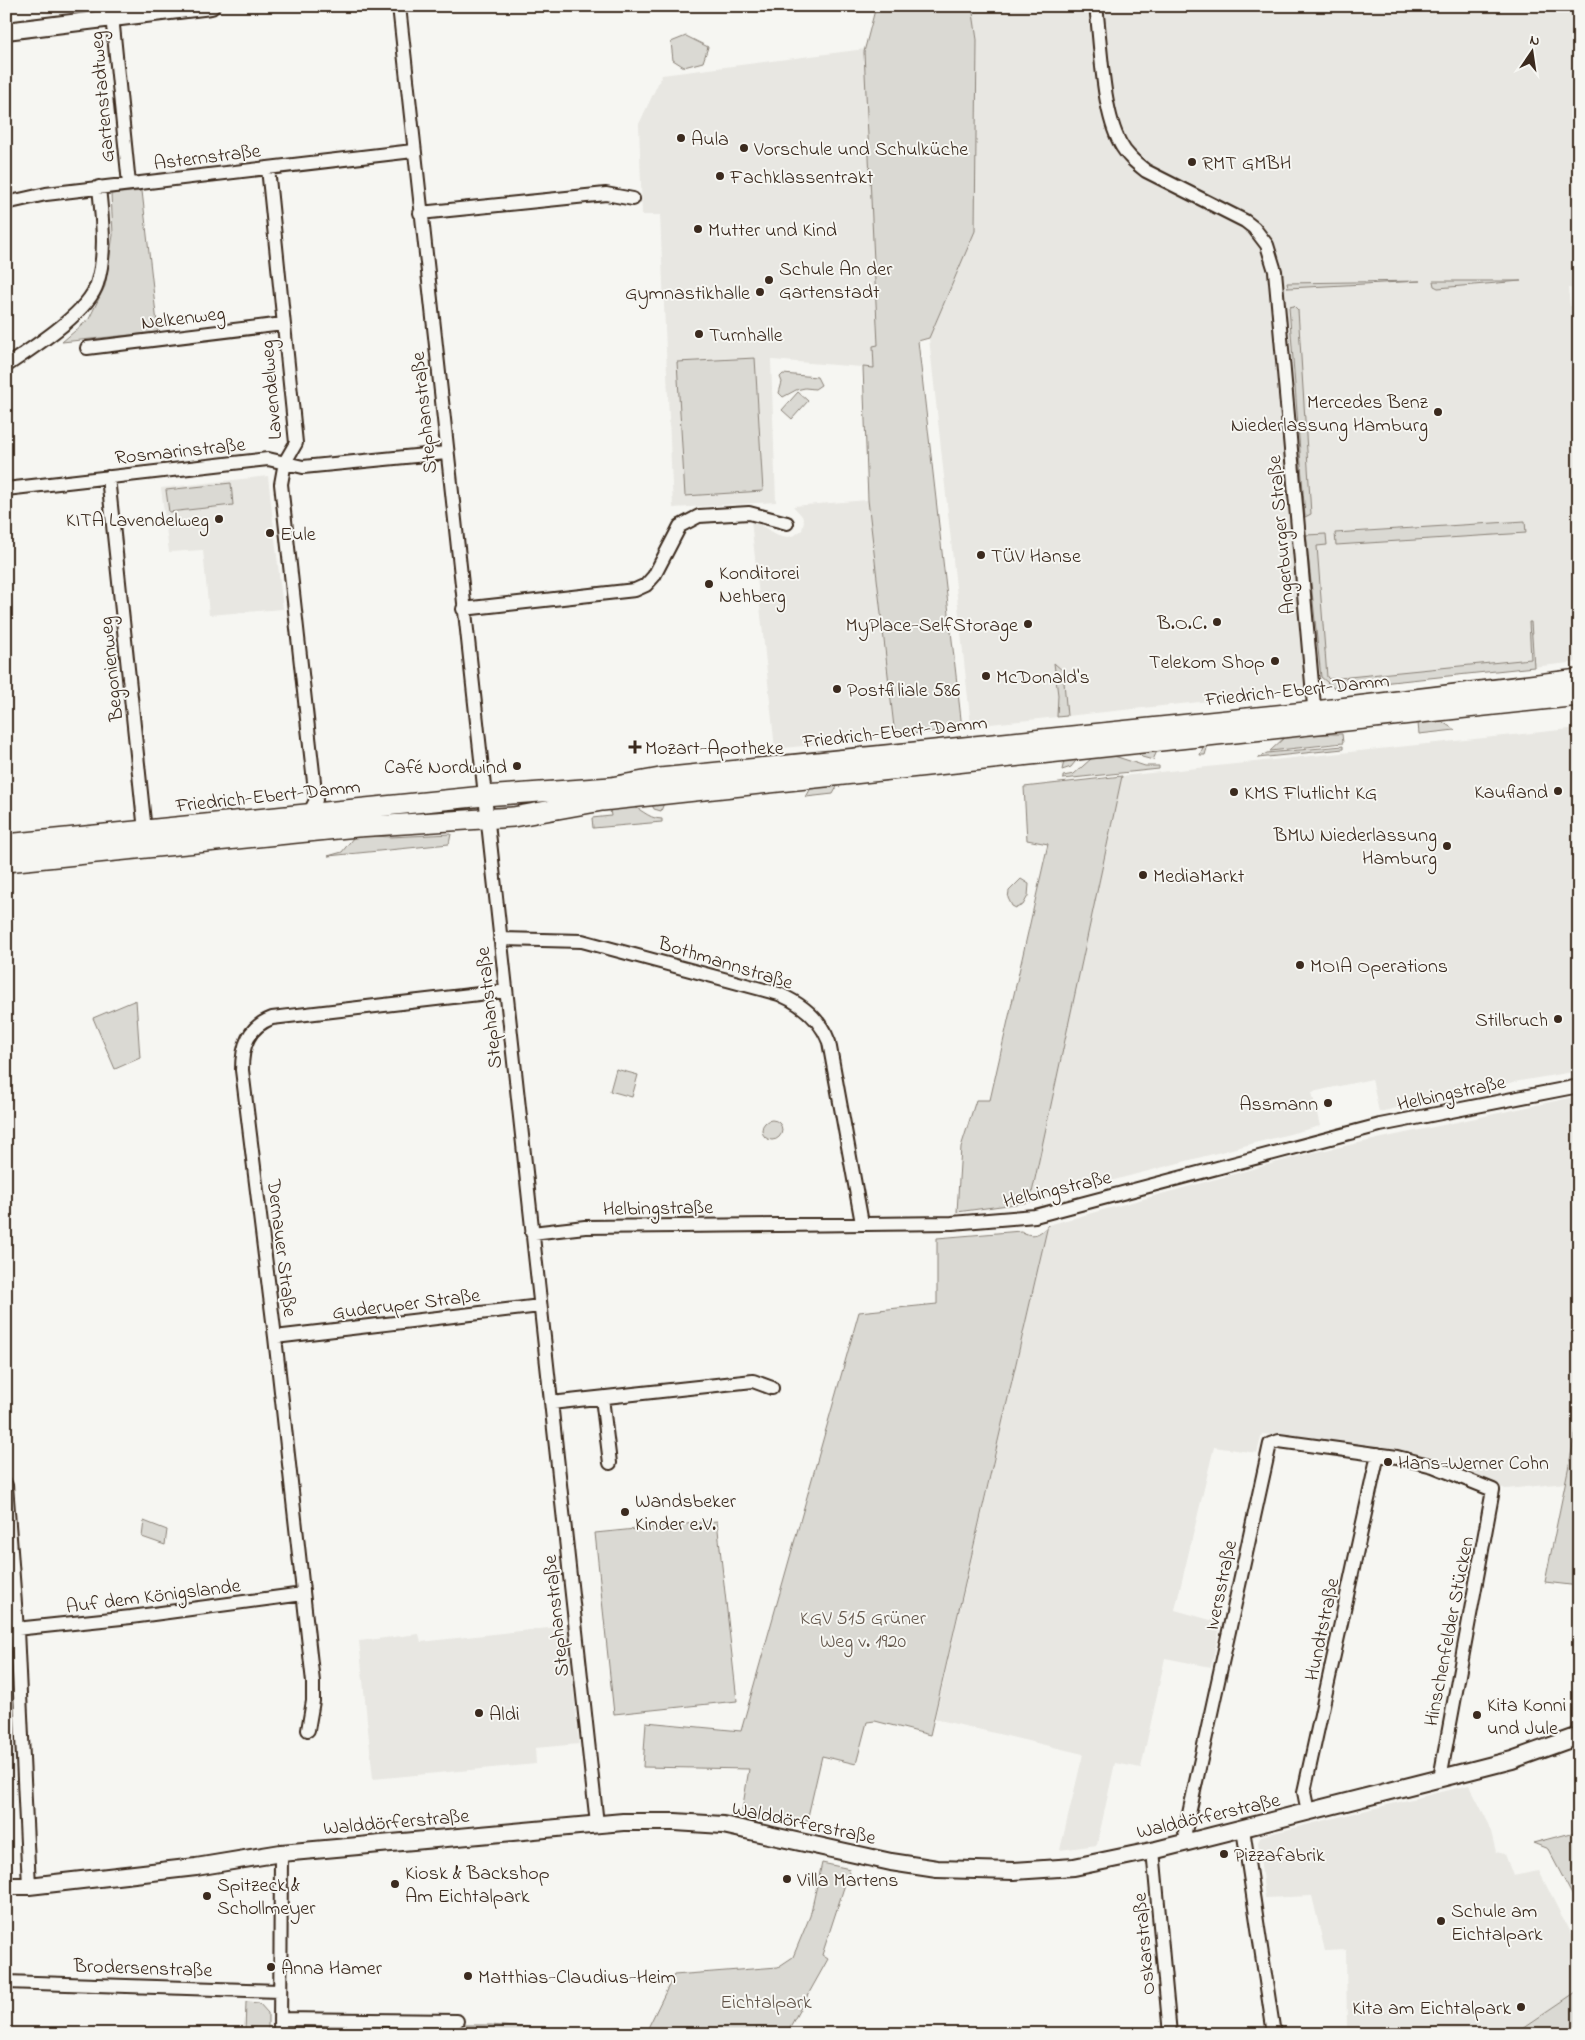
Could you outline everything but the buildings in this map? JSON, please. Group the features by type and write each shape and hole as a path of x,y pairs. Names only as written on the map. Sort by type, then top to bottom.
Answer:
{"main road":[{"name":"Friedrich-Ebert-Damm","path":"6,862 357,827 487,819 602,801 1315,718 1579,679"},
{"name":"Friedrich-Ebert-Damm","path":"6,844 484,796 611,787 660,778 1315,718 1579,696"}],"street":[{"path":"6,32 112,12 211,6"},
{"name":"Stephanstraße","path":"399,6 413,151 597,1824"},
{"name":"Angerburger Straße","path":"1096,6 1112,123 1120,145 1136,164 1146,171 1245,221 1263,238 1271,254 1276,271 1315,718"},
{"name":"Gartenstadtweg","path":"112,12 129,184"},
{"name":"Asternstraße","path":"6,203 46,194 413,151"},
{"name":"Lavendelweg","path":"268,168 296,443 285,462 281,484 316,800 309,814"},
{"path":"6,366 75,316 97,285 104,240 99,188"},
{"path":"420,213 606,194 633,200"},
{"name":"Nelkenweg","path":"87,348 283,324"},
{"name":"Rosmarinstraße","path":"6,489 268,459 303,466 446,453"},
{"name":"Begonienweg","path":"108,477 146,830"},
{"path":"464,609 635,590 646,585 654,576 680,526 700,516 749,513 787,523"},
{"path":"126,849 146,830"},
{"name":"Bothmannstraße","path":"500,940 582,941 779,994 795,1001 815,1017 824,1029 829,1042 862,1224"},
{"name":"Dernauer Straße","path":"308,1730 313,1701 313,1682 275,1337 242,1070 243,1049 248,1037 265,1020 280,1016 506,991"},
{"name":"Helbingstraße","path":"532,1233 585,1227 961,1222 1035,1216 1380,1126 1579,1086"},
{"name":"Guderuper Straße","path":"275,1337 540,1306"},
{"path":"551,1403 753,1381 772,1388"},
{"path":"602,1398 610,1463"},
{"name":"Iversstraße","path":"1188,1842 1185,1832 1270,1444 1279,1441 1378,1454"},
{"name":"Hinschenfelder Stücken","path":"1378,1454 1433,1466 1493,1490 1440,1778"},
{"name":"Hundtstraße","path":"1308,1812 1304,1792 1378,1454"},
{"path":"6,1485 12,1630 29,1886"},
{"name":"Auf dem Königslande","path":"12,1630 132,1618 303,1594"},
{"name":"Walddörferstraße","path":"6,1886 29,1886 196,1867 281,1854 597,1824 675,1822 724,1825 891,1862 937,1869 1014,1871 1074,1867 1243,1829 1512,1760 1579,1736"},
{"path":"1243,1829 1274,2034"},
{"name":"Oskarstraße","path":"1153,1850 1170,2034"},
{"path":"280,2034 281,1854"},
{"name":"Brodersenstraße","path":"6,1982 279,1991"},
{"path":"280,2019 457,2021"}],"shaded area":[{"path":"972,6 1579,6 1579,289 1568,288 1570,306 1579,306 1579,662 971,726 929,338 975,231 977,40"},
{"name":"Schule An der Gartenstadt","path":"865,49 878,345 873,346 874,368 771,360 776,502 673,508 660,215 642,215 639,124 662,75"},
{"name":"KITA Lavendelweg","path":"268,476 283,609 209,615 203,550 169,552 161,488"},
{"path":"868,500 895,736 775,749 751,520 778,535 788,537 802,530 804,522 802,516 793,506"},
{"path":"1579,728 1579,1071 1514,1082 1379,1112 1372,1079 1312,1092 1320,1126 1030,1202 1122,776"},
{"path":"1579,1096 1579,1416 1566,1483 1506,1489 1407,1455 1374,1447 1262,1434 1257,1453 1214,1447 1175,1610 1221,1623 1211,1667 1165,1658 1141,1768 1115,1763 1097,1845 1060,1850 1083,1754 935,1719 1048,1225 1307,1154"},
{"path":"567,1626 579,1744 535,1748 536,1764 373,1779 359,1641 419,1634 421,1642"},
{"name":"Schule am Eichtalpark","path":"1469,1785 1489,1824 1496,1852 1505,1854 1513,1876 1539,1871 1579,1951 1579,1990 1514,2034 1347,2034 1346,1950 1325,1951 1312,1896 1265,1898 1258,1842 1261,1836"}],"green space":[{"path":"876,6 972,6 977,40 975,231 929,338 918,341 962,728 895,736 868,500 863,367 874,368 873,346 878,345 864,52"},
{"path":"686,36 708,47 703,62 684,67 673,60 671,42"},
{"path":"142,191 158,332 62,342 89,319 105,286 113,235 111,194"},
{"path":"1420,281 1288,288 1287,283"},
{"path":"1433,281 1521,281 1438,288 1434,286"},
{"path":"1294,306 1298,310 1311,514 1305,517 1289,307"},
{"path":"755,358 763,491 685,496 677,362"},
{"path":"783,374 817,377 821,385 815,389 805,388 796,390 783,397 779,393 782,382 780,377"},
{"path":"798,392 808,401 792,419 782,410"},
{"path":"231,483 233,505 169,512 166,490"},
{"path":"1525,521 1526,533 1336,545 1335,533"},
{"path":"1326,534 1327,545 1317,546 1327,677 1329,679 1531,659 1529,622 1531,622 1534,667 1334,688 1321,677 1306,535"},
{"path":"1054,663 1063,671 1067,716 1057,717 1058,695"},
{"path":"1428,720 1441,721 1455,730 1419,734 1418,723"},
{"path":"1342,734 1343,743 1270,751 1285,737"},
{"path":"1202,744 1207,748 1205,755 1200,755 1203,747 1157,751 1153,760 1142,757 1137,752"},
{"path":"1343,746 1343,749 1258,758 1267,753"},
{"path":"1108,754 1145,766 1159,766 1159,769 1063,779 1063,776 1074,774 1092,758"},
{"path":"1079,757 1071,767 1062,770 1064,761 838,785 833,794 806,797 811,788 727,797"},
{"path":"1122,776 1030,1202 957,1212 961,1147 976,1100 990,1100 1048,844 1027,840 1024,787"},
{"path":"727,797 664,804 664,803"},
{"path":"664,804 661,811 654,809 652,805"},
{"path":"625,805 635,807 652,817 662,819 662,822 593,828 592,818 611,816 610,810"},
{"path":"451,834 449,844 328,856 342,852 353,838 359,835 391,837"},
{"path":"1021,879 1029,884 1028,896 1023,905 1016,908 1012,906 1008,898 1009,891"},
{"path":"136,1000 140,1058 115,1069 93,1018"},
{"path":"616,1069 638,1075 632,1097 610,1091"},
{"path":"772,1120 779,1123 782,1130 779,1137 772,1140 765,1137 762,1130 765,1123"},
{"name":"KGV 515 Grüner Weg v. 1920","path":"1048,1225 930,1735 875,1721 867,1722 856,1764 822,1756 806,1825 742,1811 749,1769 643,1767 646,1722 741,1731 859,1312 937,1304 937,1238 1021,1231 1032,1235 1039,1233"},
{"path":"1579,1416 1579,1586 1545,1582"},
{"path":"144,1521 167,1530 165,1545 142,1537"},
{"path":"717,1521 737,1701 614,1714 595,1533"},
{"path":"1579,1831 1579,1908 1548,1849 1533,1843"},
{"name":"Eichtalpark","path":"822,1863 850,1869 822,1955 828,1959 786,2034 645,2034 674,1975 778,1967 793,1957 810,1916"},
{"path":"1579,1990 1579,2034 1514,2034"},
{"path":"246,2002 259,2003 268,2013 268,2034 238,2034 245,2033"},
{"path":"420,2025 491,2025 597,2034 419,2034"}],"place":[{"name":"Aula","path":"681,138"},
{"name":"Vorschule und Schulküche","path":"744,148"},
{"name":"RMT GMBH","path":"1192,162"},
{"name":"Fachklassentrakt","path":"720,176"},
{"name":"Mutter und Kind","path":"698,229"},
{"name":"Schule An der Gartenstadt","path":"769,280"},
{"name":"Gymnastikhalle","path":"760,292"},
{"name":"Turnhalle","path":"699,334"},
{"name":"Mercedes Benz Niederlassung Hamburg","path":"1438,412"},
{"name":"KITA Lavendelweg","path":"219,519"},
{"name":"Eule","path":"270,533"},
{"name":"TÜV Hanse","path":"981,555"},
{"name":"Konditorei Nehberg","path":"709,584"},
{"name":"B.O.C.","path":"1217,622"},
{"name":"MyPlace-SelfStorage","path":"1028,624"},
{"name":"Telekom Shop","path":"1275,661"},
{"name":"McDonald's","path":"986,676"},
{"name":"Postfiliale 586","path":"837,689"},
{"name":"Mozart-Apotheke","path":"635,747"},
{"name":"Café Nordwind","path":"517,766"},
{"name":"Kaufland","path":"1558,791"},
{"name":"KMS Flutlicht KG","path":"1234,792"},
{"name":"BMW Niederlassung Hamburg","path":"1447,846"},
{"name":"MediaMarkt","path":"1143,875"},
{"name":"MOIA Operations","path":"1300,965"},
{"name":"Stilbruch","path":"1558,1019"},
{"name":"Assmann","path":"1328,1103"},
{"name":"Hans-Werner Cohn","path":"1388,1462"},
{"name":"Wandsbeker Kinder e.V.","path":"625,1512"},
{"name":"Aldi","path":"479,1713"},
{"name":"Kita Konni und Jule","path":"1477,1715"},
{"name":"Pizzafabrik","path":"1224,1854"},
{"name":"Villa Martens","path":"787,1879"},
{"name":"Kiosk & Backshop Am Eichtalpark","path":"395,1884"},
{"name":"Spitzeck & Schollmeyer","path":"207,1896"},
{"name":"Schule am Eichtalpark","path":"1441,1921"},
{"name":"Anna Hamer","path":"271,1967"},
{"name":"Matthias-Claudius-Heim","path":"468,1976"},
{"name":"Kita am Eichtalpark","path":"1521,2007"}]}
